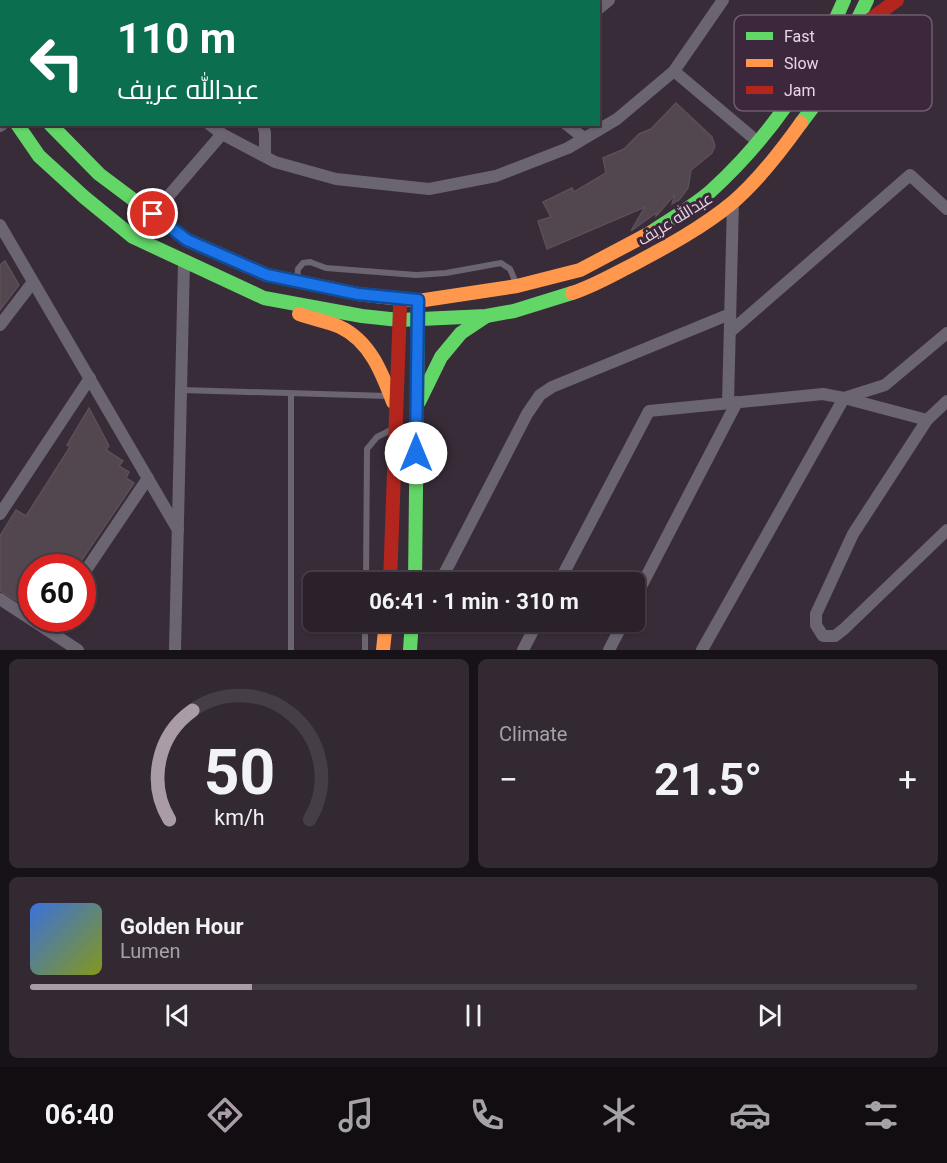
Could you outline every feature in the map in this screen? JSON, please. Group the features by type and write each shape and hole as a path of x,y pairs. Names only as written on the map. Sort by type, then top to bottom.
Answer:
{"main road":[{"name":"عبدالله عريف","path":"838,15 844,0"},
{"name":"عبدالله عريف","path":"860,15 867,0"},
{"path":"879,15 897,0"},
{"name":"عبدالله عريف","path":"400,300 418,300 517,286 580,270 649,234 710,192 758,142 781,111"},
{"name":"عبدالله عريف","path":"264,298 362,316 417,320 486,316 588,288 660,250 733,202 780,152 810,111"},
{"path":"18,126 39,156 84,198 133,237 304,316 340,327 355,335 373,357 397,412"},
{"path":"52,126 99,174 187,240 267,275 358,294 400,300 390,572"},
{"path":"415,572 418,300"},
{"path":"416,409 441,357 461,333 486,316"},
{"path":"383,650 385,632"}],"street":[{"path":"212,126 222,134 275,162 336,179 429,189 496,176 568,148 617,119 674,71 719,2"},
{"path":"674,71 758,142"},
{"path":"263,126 265,156"},
{"path":"569,126 584,138"},
{"path":"153,214 222,134"},
{"path":"730,332 910,175 947,209"},
{"path":"645,578 733,402 730,314 733,202"},
{"path":"0,225 178,530"},
{"path":"175,650 184,262"},
{"path":"0,325 33,282"},
{"path":"445,572 527,414 540,396 552,387 730,314"},
{"path":"702,650 844,398 885,385 947,333"},
{"path":"0,514 90,378"},
{"path":"564,572 649,411 823,394 927,420"},
{"path":"947,401 927,420 853,534 816,614 816,625 823,636 835,636 844,629 947,530"},
{"path":"96,555 147,478"},
{"path":"0,599 18,611"},
{"path":"49,632 60,645 78,650"},
{"path":"523,650 532,632"},
{"path":"609,650 618,632"}],"lane":[{"path":"297,281 298,268 303,263 310,262 326,268 416,275 446,273 501,263 510,269 517,286"},
{"path":"181,390 391,396"},
{"path":"291,393 291,650"},
{"path":"366,572 367,449 377,437 396,427"},
{"path":"365,632 365,650"}],"building":[{"path":"676,103 712,137 715,146 712,153 691,170 688,188 679,200 672,204 675,194 656,216 656,213 631,231 645,207 547,249 538,221 551,217 543,202 572,188 574,192 606,173 603,158 624,149 639,134 651,129"},
{"path":"5,261 19,285 0,310 0,265"},
{"path":"89,408 109,446 106,450 123,461 119,466 129,472 126,478 134,483 86,554 18,554 18,602 0,591 0,536 16,510 26,516 70,447 67,445"}],"traffic: fast":[{"path":"837,15 844,0"},
{"path":"860,15 867,0"},
{"path":"650,233 711,191 752,149 782,111"},
{"path":"801,123 810,111"},
{"path":"18,126 39,156 133,237 264,298 362,316 399,320 486,316 514,311 572,293"},
{"path":"52,126 99,174 187,240 267,275 325,287"},
{"path":"415,572 418,308"},
{"path":"419,402 441,357 461,333 485,317"},
{"path":"410,650 411,632"}],"traffic: slow":[{"path":"572,293 604,280 660,250 721,212 760,175 801,123"},
{"path":"325,287 358,294 418,301 517,286 580,270 650,233"},
{"path":"299,314 340,327 359,341 374,359 393,402"},
{"path":"383,650 385,632"}],"traffic: jam":[{"path":"877,15 897,0"},
{"path":"390,572 400,307"}],"route":[{"path":"153,214 187,240 267,275 358,294 418,300 416,453"}]}
